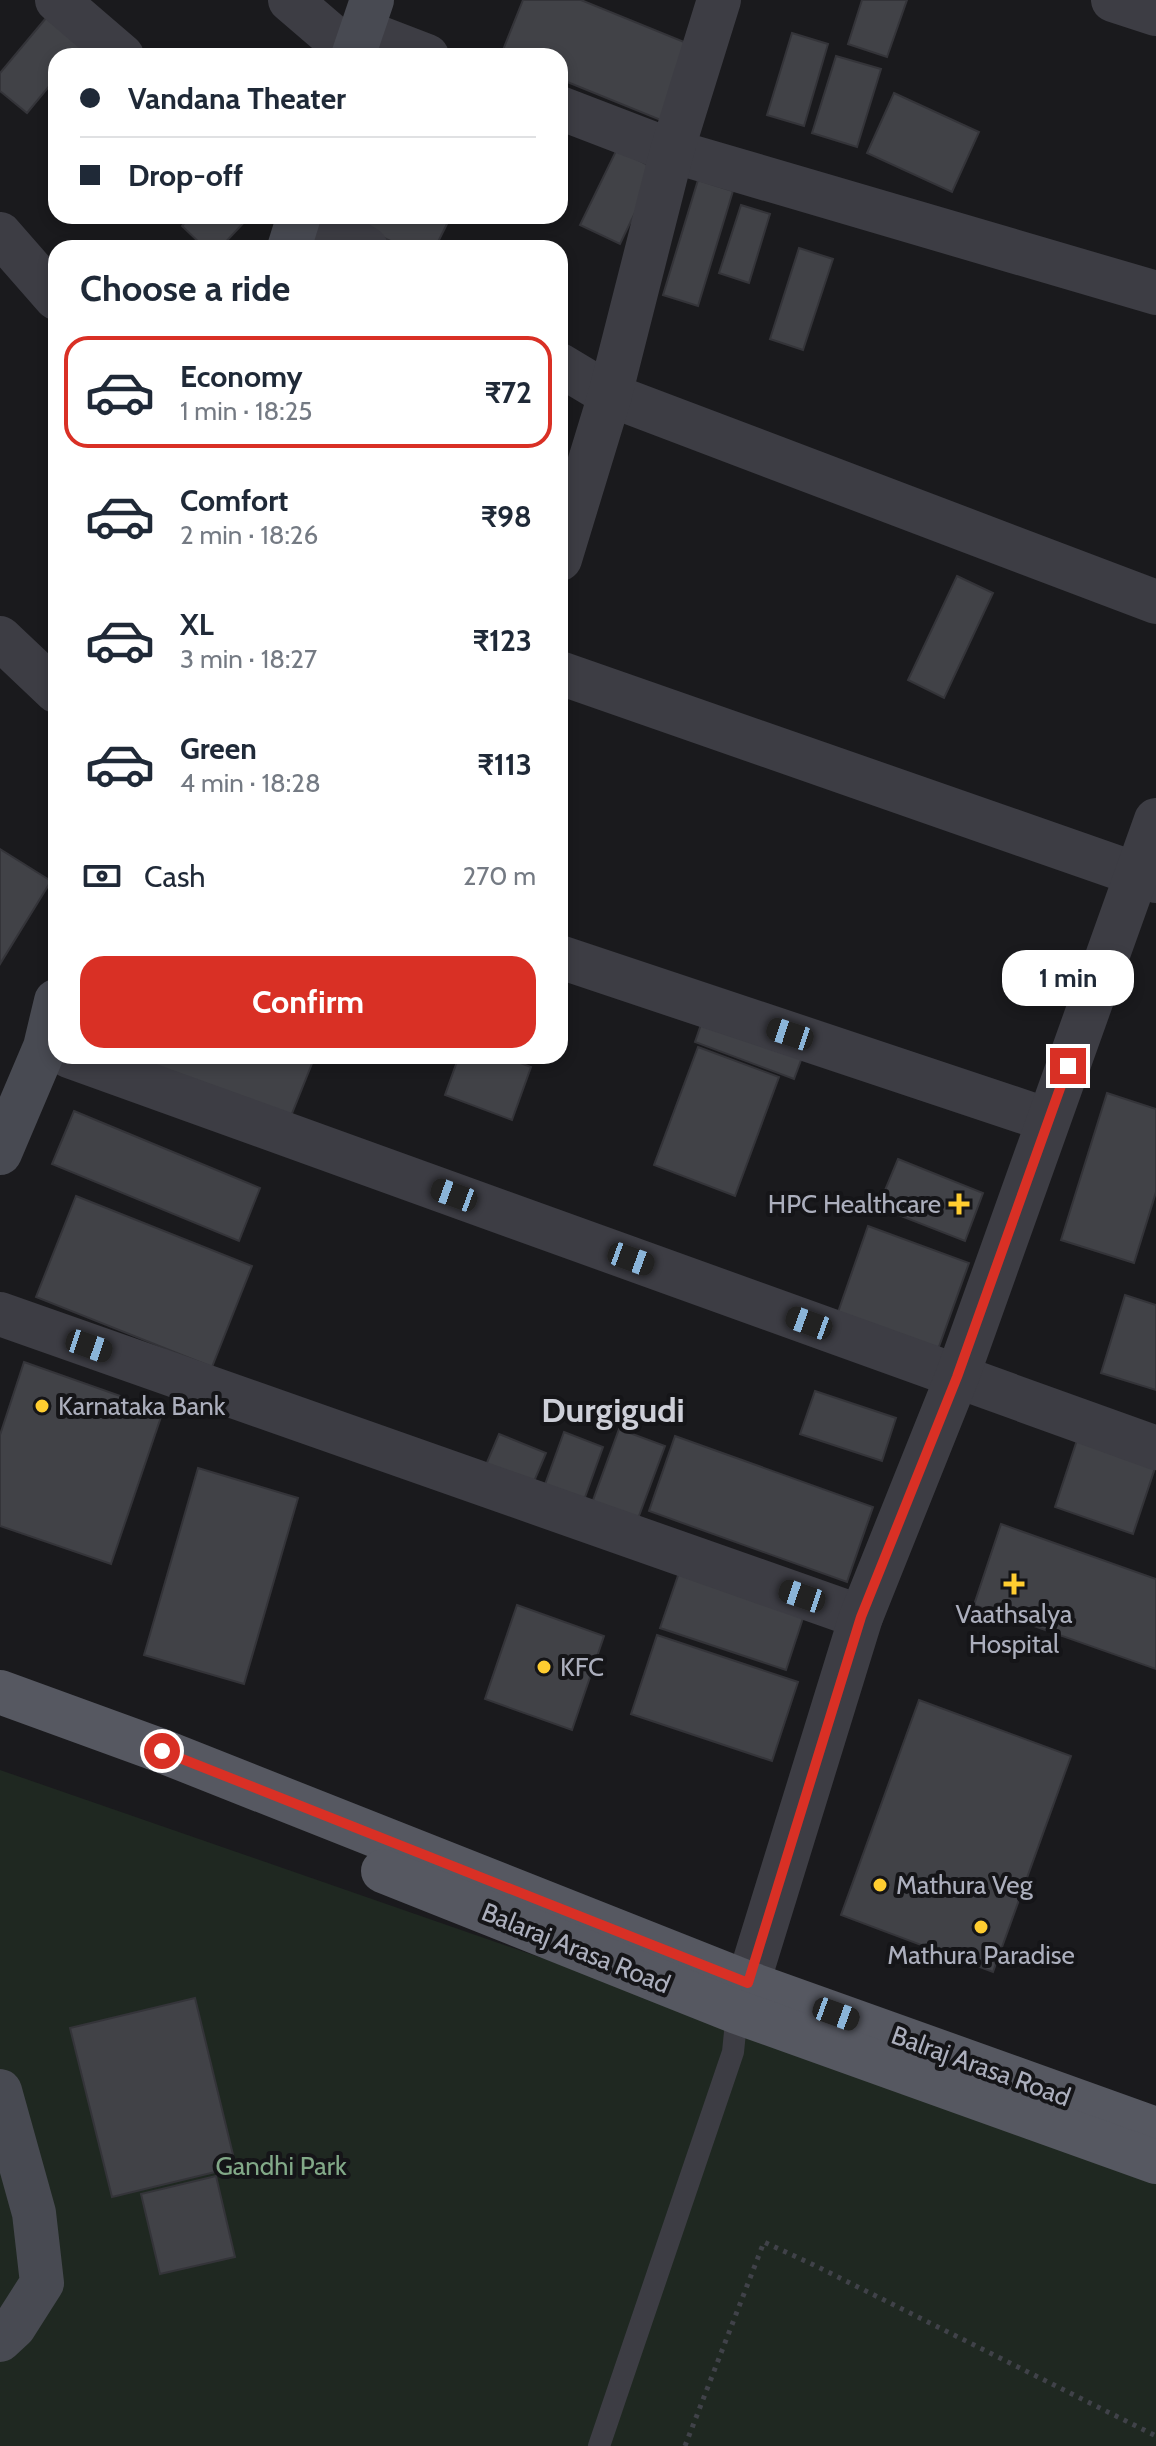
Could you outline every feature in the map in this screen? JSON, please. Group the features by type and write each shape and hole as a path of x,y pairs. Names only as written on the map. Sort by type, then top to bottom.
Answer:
{"main road":[{"name":"Balraj Arasa Road","path":"0,1692 162,1751 743,1997 1156,2129"},
{"name":"Balaraj Arasa Road","path":"0,1725 743,1997 1156,2162"}],"street":[{"path":"57,0 113,48"},
{"path":"290,0 360,35 401,48"},
{"path":"568,533 610,395 672,151 719,0"},
{"path":"1113,0 1156,14"},
{"path":"568,111 672,151 1156,293"},
{"path":"326,224 353,240"},
{"path":"0,234 48,289"},
{"path":"568,370 610,395 1156,602"},
{"path":"0,638 48,683"},
{"path":"568,676 1146,878"},
{"path":"743,1997 861,1617 957,1377 1048,1120 1146,878 1156,820"},
{"path":"568,960 1048,1120"},
{"path":"0,1153 50,1064"},
{"path":"90,1064 1156,1448"},
{"path":"0,1314 861,1617"},
{"path":"0,2091 34,2213 42,2283 7,2333"}],"lane":[{"path":"599,2446 733,2052 743,1997"}],"path":[{"path":"685,2446 764,2242 1156,2436"}],"green space":[{"name":"Gandhi Park","path":"0,1770 1156,2171 1156,2446 0,2446"}],"building":[{"path":"523,0 581,0 694,46 663,121 568,82 568,48 504,48"},
{"path":"862,0 907,0 887,57 848,44"},
{"path":"46,18 82,47 48,48 48,88 27,113 0,91 0,73"},
{"path":"792,33 828,44 804,126 767,115"},
{"path":"836,56 881,69 857,147 812,133"},
{"path":"894,93 979,132 952,192 867,153"},
{"path":"617,149 656,169 620,244 580,225"},
{"path":"698,180 733,191 698,306 663,295"},
{"path":"741,205 770,214 749,283 719,273"},
{"path":"242,224 228,240 197,240 182,226"},
{"path":"355,224 447,224 439,240 388,240"},
{"path":"799,248 833,259 803,350 770,339"},
{"path":"957,576 993,593 944,698 908,680"},
{"path":"0,849 48,879 48,886 0,964"},
{"path":"707,1007 807,1044 794,1079 695,1042"},
{"path":"698,1047 779,1077 735,1196 654,1165"},
{"path":"135,1064 312,1064 287,1126"},
{"path":"456,1064 523,1064 531,1067 512,1120 445,1095"},
{"path":"1107,1093 1156,1109 1156,1192 1134,1263 1061,1240"},
{"path":"74,1111 260,1188 239,1241 52,1164"},
{"path":"898,1159 983,1193 965,1241 878,1207"},
{"path":"76,1196 252,1266 212,1367 36,1297"},
{"path":"868,1226 969,1263 936,1355 836,1318"},
{"path":"1125,1295 1156,1305 1156,1390 1101,1373"},
{"path":"24,1362 163,1411 111,1564 0,1526 0,1435"},
{"path":"815,1391 896,1418 882,1461 800,1434"},
{"path":"619,1429 665,1446 633,1532 588,1514"},
{"path":"564,1432 603,1447 579,1514 539,1501"},
{"path":"499,1434 546,1453 530,1491 483,1472"},
{"path":"1079,1434 1156,1465 1133,1534 1055,1507"},
{"path":"675,1436 873,1507 847,1582 649,1511"},
{"path":"198,1468 298,1498 244,1684 144,1655"},
{"path":"1001,1524 1156,1579 1156,1669 974,1605"},
{"path":"682,1564 807,1606 786,1670 660,1628"},
{"name":"KFC","path":"517,1605 604,1636 572,1730 485,1699"},
{"path":"657,1635 798,1682 772,1761 631,1714"},
{"path":"919,1700 1071,1756 993,1972 841,1915"},
{"path":"195,1998 236,2167 112,2197 70,2028"},
{"path":"216,2176 235,2257 160,2274 141,2194"}],"place":[{"name":"HPC Healthcare","path":"959,1204"},
{"name":"Karnataka Bank","path":"42,1406"},
{"name":"Vaathsalya Hospital","path":"1014,1584"},
{"name":"KFC","path":"544,1667"},
{"name":"Mathura Veg","path":"880,1885"},
{"name":"Mathura Paradise","path":"981,1927"}],"district":[{"name":"Durgigudi","path":"613,1410"}],"route":[{"path":"162,1751 748,1983 861,1617 957,1377 1068,1066"}]}
